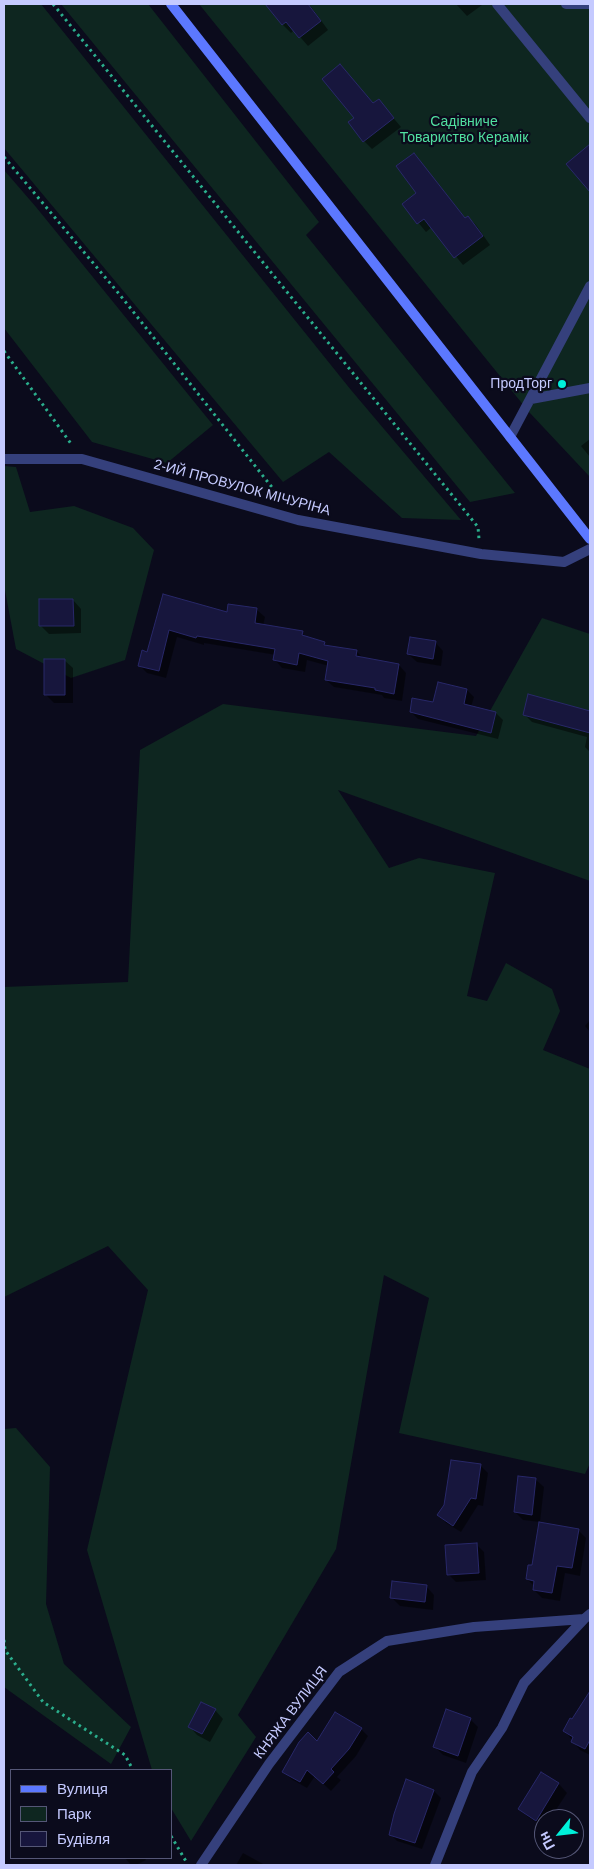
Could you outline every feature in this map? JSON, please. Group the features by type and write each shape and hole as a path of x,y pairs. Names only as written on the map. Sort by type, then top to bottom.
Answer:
{"main road":[{"path":"171,4 590,539"}],"street":[{"path":"497,4 590,118"},
{"path":"566,4 590,4"},
{"path":"510,438 590,286"},
{"path":"531,399 590,388"},
{"name":"2-ИЙ ПРОВУЛОК МІЧУРІНА","path":"4,459 82,459 298,520 480,554 564,562 590,549"},
{"path":"436,1865 472,1772 502,1728 524,1683 587,1616"},
{"name":"КНЯЖА ВУЛИЦЯ","path":"201,1865 269,1764 339,1672 387,1641 474,1627 587,1616"}],"path":[{"path":"52,4 478,527 480,554"},
{"path":"4,157 120,295 298,520"},
{"path":"4,351 82,459"},
{"path":"4,1640 5,1650 43,1702 125,1755 132,1769"},
{"path":"172,1838 188,1865"}],"green space":[{"path":"4,4 41,4 351,390 461,520 402,518 329,452 283,482 4,148"},
{"path":"61,4 148,4 319,222 306,235 515,493 470,502"},
{"name":"Садівниче Товариство Керамік","path":"199,4 590,4 590,477 529,412"},
{"path":"4,170 213,425 167,463 92,442 4,328"},
{"path":"4,466 16,467 30,512 74,506 133,528 154,550 125,660 71,678 16,649 4,585"},
{"path":"542,618 590,634 590,881 338,790 389,868 419,858 495,873 467,996 487,1001 506,963 552,989 560,1011 543,1050 590,1069 590,1463 585,1474 399,1433 429,1298 384,1275 336,1549 238,1715 256,1737 191,1841 172,1810 172,1769 152,1769 87,1550 148,1290 108,1246 4,1297 4,987 128,982 140,750 223,704 476,736"},
{"path":"16,1428 50,1467 46,1604 64,1664 131,1727 111,1764 4,1687 4,1429"}],"building":[{"path":"265,4 308,4 321,21 299,38 286,22 282,25"},
{"path":"340,64 373,103 379,99 394,118 363,142 348,122 354,118 322,79"},
{"path":"590,144 590,192 566,164"},
{"path":"414,153 465,218 468,216 483,236 454,258 424,219 417,224 402,204 416,193 396,166"},
{"path":"163,594 227,612 228,604 257,608 255,623 303,631 302,635 325,642 324,645 357,650 356,656 399,664 394,694 375,690 375,688 325,680 328,661 299,653 297,665 273,660 275,649 197,636 196,638 169,630 159,671 138,666 142,650 147,652"},
{"path":"39,599 73,599 74,626 39,626"},
{"path":"410,637 436,641 433,659 407,654"},
{"path":"44,659 65,659 65,695 44,695"},
{"path":"438,682 467,689 464,704 496,712 491,733 410,712 412,698 433,702"},
{"path":"528,694 590,711 590,733 523,715"},
{"path":"451,1460 481,1464 476,1499 471,1498 453,1526 437,1515 444,1505"},
{"path":"518,1476 536,1478 532,1515 514,1512"},
{"path":"539,1522 579,1529 572,1568 557,1566 552,1593 533,1590 534,1581 526,1579 528,1565 532,1565"},
{"path":"477,1543 479,1573 447,1575 445,1545"},
{"path":"392,1581 427,1585 425,1602 390,1598"},
{"path":"590,1691 590,1740 585,1749 571,1742 573,1737 563,1731"},
{"path":"201,1702 216,1709 202,1734 188,1727"},
{"path":"446,1709 471,1718 458,1756 433,1747"},
{"path":"335,1712 362,1728 349,1749 331,1769 334,1772 323,1784 307,1770 300,1782 282,1772 299,1742 308,1732 317,1741"},
{"path":"541,1772 559,1783 543,1809 534,1809 534,1820 518,1809"},
{"path":"406,1779 434,1790 415,1843 389,1835"}],"place":[{"name":"ПродТорг","path":"562,384"}]}
